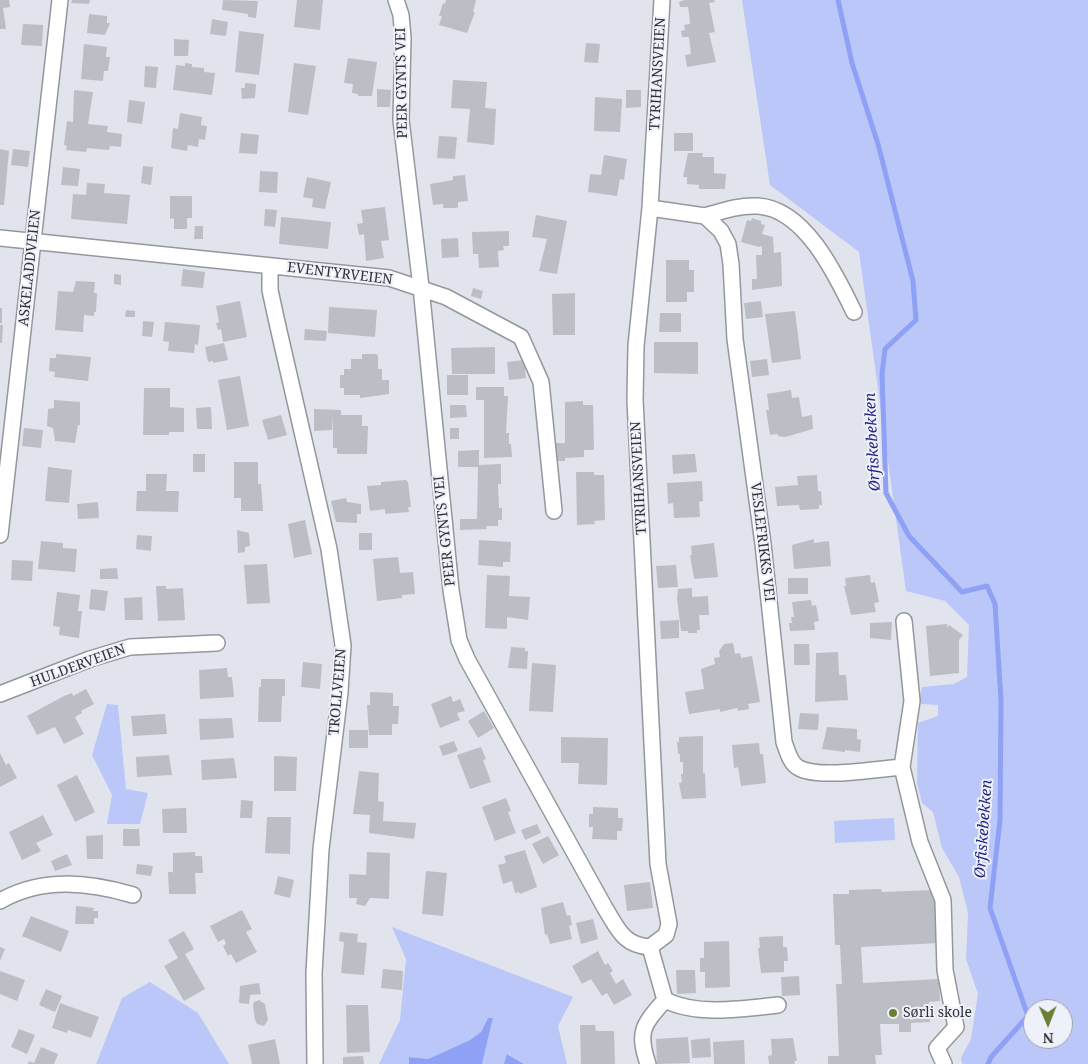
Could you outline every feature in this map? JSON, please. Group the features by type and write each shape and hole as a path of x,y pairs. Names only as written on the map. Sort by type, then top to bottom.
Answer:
{"street":[{"name":"ASKELADDVEIEN","path":"0,535 60,0"},
{"name":"PEER GYNTS VEI","path":"396,0 401,15 403,38 401,120 421,287 451,590 463,650 624,938 635,946 650,947"},
{"name":"TYRIHANSVEIEN","path":"650,947 666,935 669,924 658,864 635,400 636,346 650,208 662,0"},
{"path":"650,208 705,216 730,208 758,206 780,212 801,228 833,268 854,312"},
{"name":"VESLEFRIKKS VEI","path":"705,216 721,231 728,244 735,339 763,544 784,742 790,759 797,768 820,773 902,768"},
{"name":"EVENTYRVEIEN","path":"0,238 389,278 421,287 482,314 521,337 541,382 554,511"},
{"name":"TROLLVEIEN","path":"270,266 270,290 329,550 342,646 340,692 321,849 314,973 315,1064"},
{"path":"904,621 912,701 902,768 920,842 943,900 945,970 956,1027 937,1048 944,1064"},
{"name":"HULDERVEIEN","path":"0,694 90,659 130,647 217,643"},
{"path":"0,901 23,890 48,884 86,884 133,895"},
{"path":"650,947 658,981 665,1000 680,1008 754,1008 778,1005"},
{"path":"648,1064 642,1046 642,1032 645,1022 665,1000"}],"shaded area":[{"path":"742,0 1088,0 1088,1064 962,1064 961,1058 971,1039 978,994 966,959 968,913 959,877 942,848 933,812 922,803 917,783 918,723 938,716 938,705 921,704 922,687 954,684 967,677 969,625 945,601 906,591 859,252 770,185"},
{"path":"107,704 118,705 126,789 148,793 140,824 107,824 112,795 92,755"},
{"path":"894,818 895,840 835,843 834,821"},
{"path":"392,927 573,997 558,1026 567,1064 524,1064 508,1054 504,1064 482,1064 493,1018 488,1018 481,1032 470,1040 428,1059 409,1057 409,1064 379,1064 400,1020 406,959"},
{"path":"150,982 198,1013 229,1064 96,1064 122,998"}],"water":[{"path":"488,1018 493,1018 482,1064 409,1064 409,1057 428,1059 470,1040 481,1032"},
{"path":"507,1054 524,1064 504,1064"}],"building":[{"path":"0,0 9,0 10,7 3,8 6,29 0,29"},
{"path":"72,0 90,0 89,4 71,3"},
{"path":"223,0 258,1 256,18 248,17 248,14 222,10"},
{"path":"297,0 323,0 320,30 294,27"},
{"path":"446,0 476,0 473,12 475,12 467,33 439,25 442,16 439,16 443,3 445,4"},
{"path":"684,0 714,0 715,2 709,3 715,32 709,33 716,62 687,67 685,55 691,54 689,37 682,37 681,31 685,30 684,25 690,24 689,13 688,7 680,7 679,2"},
{"path":"89,14 107,16 107,23 110,23 105,35 87,33"},
{"path":"212,19 228,22 226,36 210,34"},
{"path":"23,24 43,25 42,46 21,45"},
{"path":"239,31 264,34 259,75 235,72"},
{"path":"174,39 189,40 188,56 174,56"},
{"path":"586,43 600,44 598,63 584,62"},
{"path":"84,44 107,47 106,57 110,57 108,71 104,71 103,81 81,79"},
{"path":"348,58 377,62 372,96 358,96 358,94 352,93 353,84 344,83"},
{"path":"185,63 192,64 192,67 204,68 204,72 215,73 212,95 173,90 176,65 185,66"},
{"path":"294,63 316,66 308,115 288,112"},
{"path":"145,66 158,67 156,88 144,87"},
{"path":"453,80 487,82 485,108 496,109 494,145 467,142 470,109 451,108"},
{"path":"245,83 256,84 255,98 242,99 241,88 245,88"},
{"path":"377,89 391,90 390,107 377,107"},
{"path":"74,90 93,92 88,124 108,126 107,132 122,134 121,147 110,146 109,150 87,148 86,152 66,150 67,146 64,145 67,121 73,122"},
{"path":"626,90 641,90 641,107 626,108"},
{"path":"595,97 622,99 620,132 594,131"},
{"path":"129,100 145,102 142,124 127,122"},
{"path":"180,113 202,117 201,125 207,126 205,140 199,139 198,147 188,145 187,151 171,148 173,128 178,129"},
{"path":"241,133 259,135 257,154 239,153"},
{"path":"674,133 693,133 693,151 674,151"},
{"path":"439,136 457,137 455,159 437,158"},
{"path":"0,149 9,151 4,205 0,205"},
{"path":"13,149 30,151 28,167 11,165"},
{"path":"688,153 703,153 702,157 714,157 714,173 726,174 725,189 699,189 699,185 687,184 687,177 683,177"},
{"path":"604,155 627,159 624,180 620,179 617,196 588,192 590,174 601,175"},
{"path":"143,166 153,167 151,185 141,183"},
{"path":"63,167 80,169 78,186 61,185"},
{"path":"260,171 278,172 277,193 259,192"},
{"path":"465,175 468,201 458,202 458,207 456,208 443,208 443,204 433,205 430,184 453,180 453,176"},
{"path":"307,177 331,182 325,209 312,207 313,199 303,197"},
{"path":"87,183 105,184 104,193 130,195 127,224 71,219 73,194 86,195"},
{"path":"170,196 192,196 192,218 187,218 187,229 174,229 174,218 170,219"},
{"path":"385,207 389,240 381,241 384,258 366,261 364,234 359,235 357,224 363,223 361,210"},
{"path":"265,209 277,210 275,227 264,226"},
{"path":"536,215 567,221 557,274 539,271 547,239 532,237"},
{"path":"281,217 331,222 328,249 279,244"},
{"path":"752,218 761,221 761,224 765,225 762,234 773,237 774,253 781,252 782,286 752,290 752,279 757,279 756,255 762,255 762,246 759,247 741,242 747,220 751,221"},
{"path":"195,226 203,226 203,239 194,239"},
{"path":"509,231 509,246 503,246 504,250 498,251 499,267 479,268 478,254 473,254 472,232"},
{"path":"458,238 459,257 442,258 441,239"},
{"path":"666,260 689,260 689,270 694,270 694,292 687,292 687,302 666,302"},
{"path":"183,269 205,272 203,288 181,286"},
{"path":"114,274 121,275 121,285 114,284"},
{"path":"76,281 95,282 94,293 97,293 96,312 94,312 94,316 84,315 83,332 55,330 58,291 73,292"},
{"path":"473,288 483,291 481,299 471,296"},
{"path":"575,293 575,335 553,335 552,294"},
{"path":"240,301 247,337 223,342 221,329 218,330 216,323 219,322 216,306"},
{"path":"761,301 763,317 746,319 744,303"},
{"path":"329,307 377,310 375,337 328,333"},
{"path":"0,308 2,308 2,323 0,323"},
{"path":"126,310 135,311 135,317 125,317"},
{"path":"795,311 801,359 772,363 765,314"},
{"path":"660,313 681,313 681,332 659,332"},
{"path":"143,321 154,322 152,337 142,336"},
{"path":"165,322 200,325 198,345 195,344 194,353 168,351 169,342 163,341"},
{"path":"0,325 3,325 2,343 0,343"},
{"path":"305,329 327,331 326,341 304,340"},
{"path":"654,342 698,342 698,374 654,373"},
{"path":"224,343 228,360 208,362 205,347"},
{"path":"495,347 495,374 452,374 451,348"},
{"path":"56,354 91,357 88,381 54,377 55,372 49,371 50,358 56,358"},
{"path":"362,354 376,354 378,356 378,369 382,369 382,380 389,380 389,394 360,398 360,395 344,395 344,388 340,388 340,375 344,375 344,369 351,369 351,359 362,359"},
{"path":"767,359 769,375 752,377 750,361"},
{"path":"524,360 526,378 509,380 507,362"},
{"path":"447,375 468,375 468,395 447,395"},
{"path":"240,376 249,426 227,430 218,380"},
{"path":"476,387 504,387 504,396 508,396 506,433 509,433 512,457 484,458 484,400 476,400"},
{"path":"144,388 170,388 170,407 184,408 184,432 169,432 169,435 143,435"},
{"path":"791,390 792,398 799,397 802,417 812,415 813,429 785,437 778,436 778,434 770,435 766,410 769,410 767,394"},
{"path":"54,400 80,402 80,425 78,425 75,443 55,441 53,428 47,426 48,409 54,408"},
{"path":"583,401 583,405 593,405 594,450 584,450 584,457 565,458 565,461 553,461 553,443 565,443 565,402"},
{"path":"450,405 466,405 467,417 450,418"},
{"path":"211,407 212,429 197,429 196,408"},
{"path":"314,409 341,410 341,415 362,415 362,426 368,426 367,454 337,454 337,448 333,448 333,417 332,430 314,431"},
{"path":"281,415 287,435 268,440 262,420"},
{"path":"24,428 43,430 41,448 22,446"},
{"path":"450,428 459,428 459,439 450,439"},
{"path":"479,450 479,465 501,464 501,484 498,484 499,508 502,508 502,520 498,520 498,526 486,526 487,529 460,530 460,519 477,519 478,467 458,467 458,451"},
{"path":"193,454 205,454 205,472 193,472"},
{"path":"695,454 697,472 673,474 672,455"},
{"path":"234,462 258,462 258,484 261,484 263,511 241,511 241,498 234,498"},
{"path":"48,467 72,470 69,503 45,501"},
{"path":"576,472 594,472 594,475 604,475 605,520 594,521 595,524 577,525"},
{"path":"146,474 167,474 166,491 179,491 178,512 136,511 137,491 146,491"},
{"path":"817,475 818,491 821,491 822,505 819,505 819,509 800,510 799,505 777,506 775,487 798,485 797,476"},
{"path":"406,480 408,482 411,507 408,507 409,512 385,514 385,509 370,511 367,486 381,485 381,482"},
{"path":"702,481 703,501 699,502 700,517 674,518 673,503 668,504 667,483"},
{"path":"346,498 347,502 361,504 361,514 357,514 357,523 336,522 331,501"},
{"path":"98,502 99,518 78,519 77,504"},
{"path":"305,520 312,554 294,558 288,524"},
{"path":"237,530 249,533 250,546 245,547 245,552 238,553"},
{"path":"359,533 372,533 372,550 359,550"},
{"path":"137,535 152,536 151,551 136,549"},
{"path":"814,539 814,543 829,541 831,566 794,569 792,545"},
{"path":"479,540 511,542 510,562 503,562 503,567 478,565"},
{"path":"41,541 63,543 63,548 77,549 75,572 38,569"},
{"path":"714,543 718,577 694,579 690,555 692,555 691,546"},
{"path":"398,557 400,573 413,572 415,594 402,595 402,598 377,601 373,559"},
{"path":"12,560 33,561 32,581 11,580"},
{"path":"267,564 270,603 247,604 244,565"},
{"path":"676,565 678,587 658,588 656,566"},
{"path":"117,568 118,579 100,579 100,569"},
{"path":"487,575 510,576 509,596 530,597 528,620 507,617 507,629 485,628"},
{"path":"870,575 871,583 875,582 879,602 874,603 876,612 851,615 844,586 846,586 845,578"},
{"path":"788,578 808,578 808,594 788,594"},
{"path":"156,586 166,586 166,589 183,588 185,620 158,621"},
{"path":"692,588 692,597 708,596 709,615 699,615 700,630 697,630 697,633 681,631 677,598 678,589"},
{"path":"91,589 108,591 105,611 89,609"},
{"path":"57,592 80,595 78,611 82,611 79,638 59,635 60,627 53,626"},
{"path":"142,597 143,620 125,620 124,598"},
{"path":"811,600 812,606 816,605 819,621 814,622 815,630 790,631 789,623 792,623 791,617 794,617 792,602"},
{"path":"679,620 679,638 661,639 660,621"},
{"path":"892,622 891,640 870,638 870,623"},
{"path":"947,624 947,628 949,625 963,635 959,640 959,673 930,676 926,626"},
{"path":"733,643 735,654 740,653 741,658 752,656 760,702 748,704 749,709 738,711 737,708 720,712 720,709 689,714 685,692 704,689 701,669 715,664 714,658 720,657 719,651 724,644"},
{"path":"794,644 809,644 810,665 794,665"},
{"path":"511,647 525,648 525,651 528,651 527,669 508,668"},
{"path":"838,652 839,675 846,675 848,700 815,702 816,653"},
{"path":"303,662 322,664 320,689 301,687"},
{"path":"532,663 556,665 553,712 529,711"},
{"path":"227,668 228,677 232,677 234,697 200,699 199,670"},
{"path":"261,679 285,679 285,696 282,696 281,722 258,722"},
{"path":"86,689 94,704 81,711 82,713 75,717 84,734 64,744 55,727 37,735 27,716 64,696 72,693 73,696"},
{"path":"370,692 393,693 393,706 399,706 398,724 392,724 392,735 369,735 367,705 370,705"},
{"path":"451,696 453,702 460,699 465,711 457,713 460,720 440,728 431,704"},
{"path":"484,711 494,728 478,738 468,721"},
{"path":"800,713 819,714 818,730 798,729"},
{"path":"165,714 167,734 133,736 131,716"},
{"path":"232,718 234,738 200,740 199,719"},
{"path":"827,727 857,729 857,739 861,740 860,752 822,749"},
{"path":"349,730 368,730 368,748 349,748"},
{"path":"703,736 703,773 705,773 706,798 682,799 679,783 682,782 683,762 680,762 677,742 679,742 679,737"},
{"path":"561,737 608,738 607,785 578,784 579,763 561,763"},
{"path":"454,741 458,751 443,756 439,746"},
{"path":"759,743 760,754 763,754 766,783 741,786 738,767 734,768 732,745"},
{"path":"481,747 486,759 483,760 491,782 470,789 457,755"},
{"path":"0,753 6,765 9,763 17,778 0,787"},
{"path":"169,755 172,775 137,777 136,757"},
{"path":"274,756 297,757 296,791 274,791"},
{"path":"234,758 237,778 202,780 201,760"},
{"path":"359,771 379,773 378,801 384,802 383,821 416,823 414,839 369,833 370,815 353,814"},
{"path":"77,775 95,812 75,822 57,785"},
{"path":"506,798 511,811 508,812 516,833 495,841 482,807"},
{"path":"241,800 253,801 252,818 240,818"},
{"path":"593,807 618,808 618,818 623,818 622,831 617,831 617,840 592,839 593,827 589,827 589,814 593,814"},
{"path":"186,808 187,833 163,833 162,809"},
{"path":"43,815 53,835 36,843 41,851 22,860 9,832"},
{"path":"267,817 291,817 290,854 265,853"},
{"path":"537,824 541,833 525,840 521,830"},
{"path":"123,829 139,829 140,846 123,846"},
{"path":"103,835 103,859 87,859 86,836"},
{"path":"548,836 559,855 543,864 532,844"},
{"path":"525,850 537,887 520,894 519,892 515,893 512,881 503,884 498,865 506,863 504,856"},
{"path":"195,852 195,856 202,856 203,873 195,873 196,894 169,894 168,872 173,872 173,853"},
{"path":"367,852 390,853 389,899 370,898 365,906 356,904 357,898 349,898 349,874 366,875"},
{"path":"67,854 72,865 55,871 51,861"},
{"path":"137,864 153,866 151,876 136,874"},
{"path":"426,871 447,873 443,916 422,914"},
{"path":"278,876 294,880 290,898 274,894"},
{"path":"650,882 653,908 627,911 624,885"},
{"name":"Sørli skole","path":"881,889 882,892 934,890 936,926 939,926 940,943 861,947 863,983 939,979 940,1001 929,1002 930,1022 911,1023 911,1032 899,1032 899,1024 880,1024 882,1055 875,1055 876,1064 828,1064 828,1056 839,1056 836,984 842,984 840,945 835,945 833,894 849,894 849,890"},
{"path":"563,902 567,916 570,915 572,925 569,926 572,939 550,944 547,934 545,935 541,908"},
{"path":"76,906 94,908 93,911 98,911 98,918 94,918 94,924 75,924"},
{"path":"242,910 252,929 246,932 257,952 236,963 231,954 228,956 223,946 226,944 224,939 218,942 210,926"},
{"path":"31,916 69,931 61,952 22,936"},
{"path":"593,919 598,939 581,944 576,923"},
{"path":"184,931 194,949 185,954 205,989 184,1001 164,966 178,958 168,940"},
{"path":"340,932 358,934 357,942 367,943 364,975 341,973 344,942 339,941"},
{"path":"783,936 783,947 787,947 788,961 784,961 784,972 761,973 758,948 760,948 759,937"},
{"path":"729,941 730,987 705,988 705,972 700,972 700,958 704,958 704,942"},
{"path":"0,947 5,949 0,961"},
{"path":"598,951 605,965 608,963 613,971 610,973 616,984 623,979 632,995 614,1005 607,993 602,996 591,979 582,984 572,966"},
{"path":"383,969 403,971 402,990 381,988"},
{"path":"676,970 695,970 696,993 677,994"},
{"path":"0,971 25,980 17,1001 0,994"},
{"path":"799,976 800,995 782,996 781,977"},
{"path":"259,983 261,994 250,995 249,1004 239,1003 240,986"},
{"path":"46,989 62,996 55,1012 39,1005"},
{"path":"259,1000 265,1004 268,1020 264,1026 257,1024 255,1020 253,1006 254,1002"},
{"path":"60,1003 99,1017 91,1038 68,1030 67,1033 52,1028"},
{"path":"346,1005 368,1005 370,1052 347,1053"},
{"path":"580,1025 595,1025 596,1031 614,1031 615,1064 581,1064"},
{"path":"19,1029 35,1035 27,1054 11,1047"},
{"path":"688,1037 690,1063 657,1064 656,1039"},
{"path":"710,1038 711,1057 692,1058 691,1040"},
{"path":"793,1038 797,1061 794,1061 795,1064 769,1064 768,1056 772,1055 771,1039"},
{"path":"275,1039 280,1064 252,1064 248,1045"},
{"path":"744,1040 745,1064 714,1064 713,1042"},
{"path":"41,1047 58,1054 54,1064 28,1064 29,1061 34,1063"},
{"path":"363,1056 364,1064 343,1064 343,1057"}],"waterway":[{"name":"Ørfiskebekken","path":"838,0 852,63 878,144 913,281 916,320 885,349 882,374 886,493 909,536 962,592 987,586 995,604 1001,701 1000,820 990,908 1028,1016 991,1057 988,1064"}],"place":[{"name":"Sørli skole","path":"893,1013"}]}
